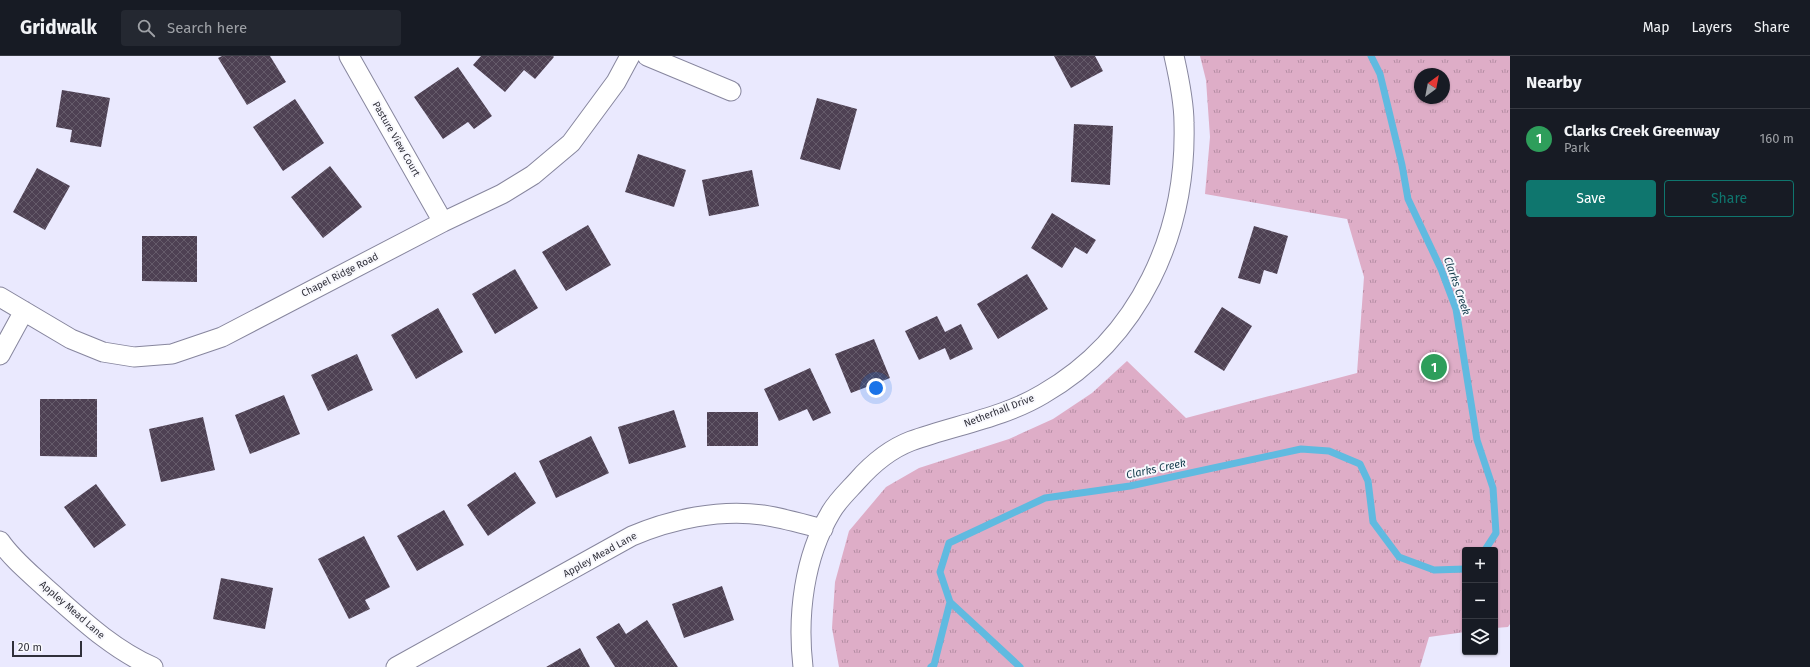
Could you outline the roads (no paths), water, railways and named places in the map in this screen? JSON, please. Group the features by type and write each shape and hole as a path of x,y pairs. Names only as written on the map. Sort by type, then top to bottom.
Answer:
{"street":[{"name":"Pasture View Court","path":"349,56 443,222"},
{"name":"Chapel Ridge Road","path":"0,298 71,339 103,352 134,357 172,354 222,337 443,222 502,194 533,175 571,143 616,82 630,56"},
{"path":"647,56 731,91"},
{"name":"Netherhall Drive","path":"802,667 800,623 809,566 831,512 840,499 865,471 886,455 912,441 988,418 1043,394 1077,372 1092,359 1125,322 1148,288 1164,252 1177,209 1184,166 1184,122 1181,92 1174,56"},
{"path":"0,355 24,311"},
{"name":"Appley Mead Lane","path":"396,667 632,536 651,528 692,518 727,514 762,515 823,529"},
{"name":"Appley Mead Lane","path":"0,541 19,563 104,638 140,661 153,667"}],"waterway":[{"name":"Clarks Creek","path":"1371,56 1380,74 1402,165 1408,199 1441,269 1456,309 1477,440 1493,488 1496,533 1487,547"},
{"name":"Clarks Creek","path":"1020,667 950,602 940,572 949,543 1045,498 1130,486 1301,449 1329,451 1360,464 1368,481 1373,522 1399,557 1434,570 1462,569"},
{"path":"931,667 934,665 950,602"}],"place":[{"name":"Clarks Creek Greenway","path":"1434,367"}]}
